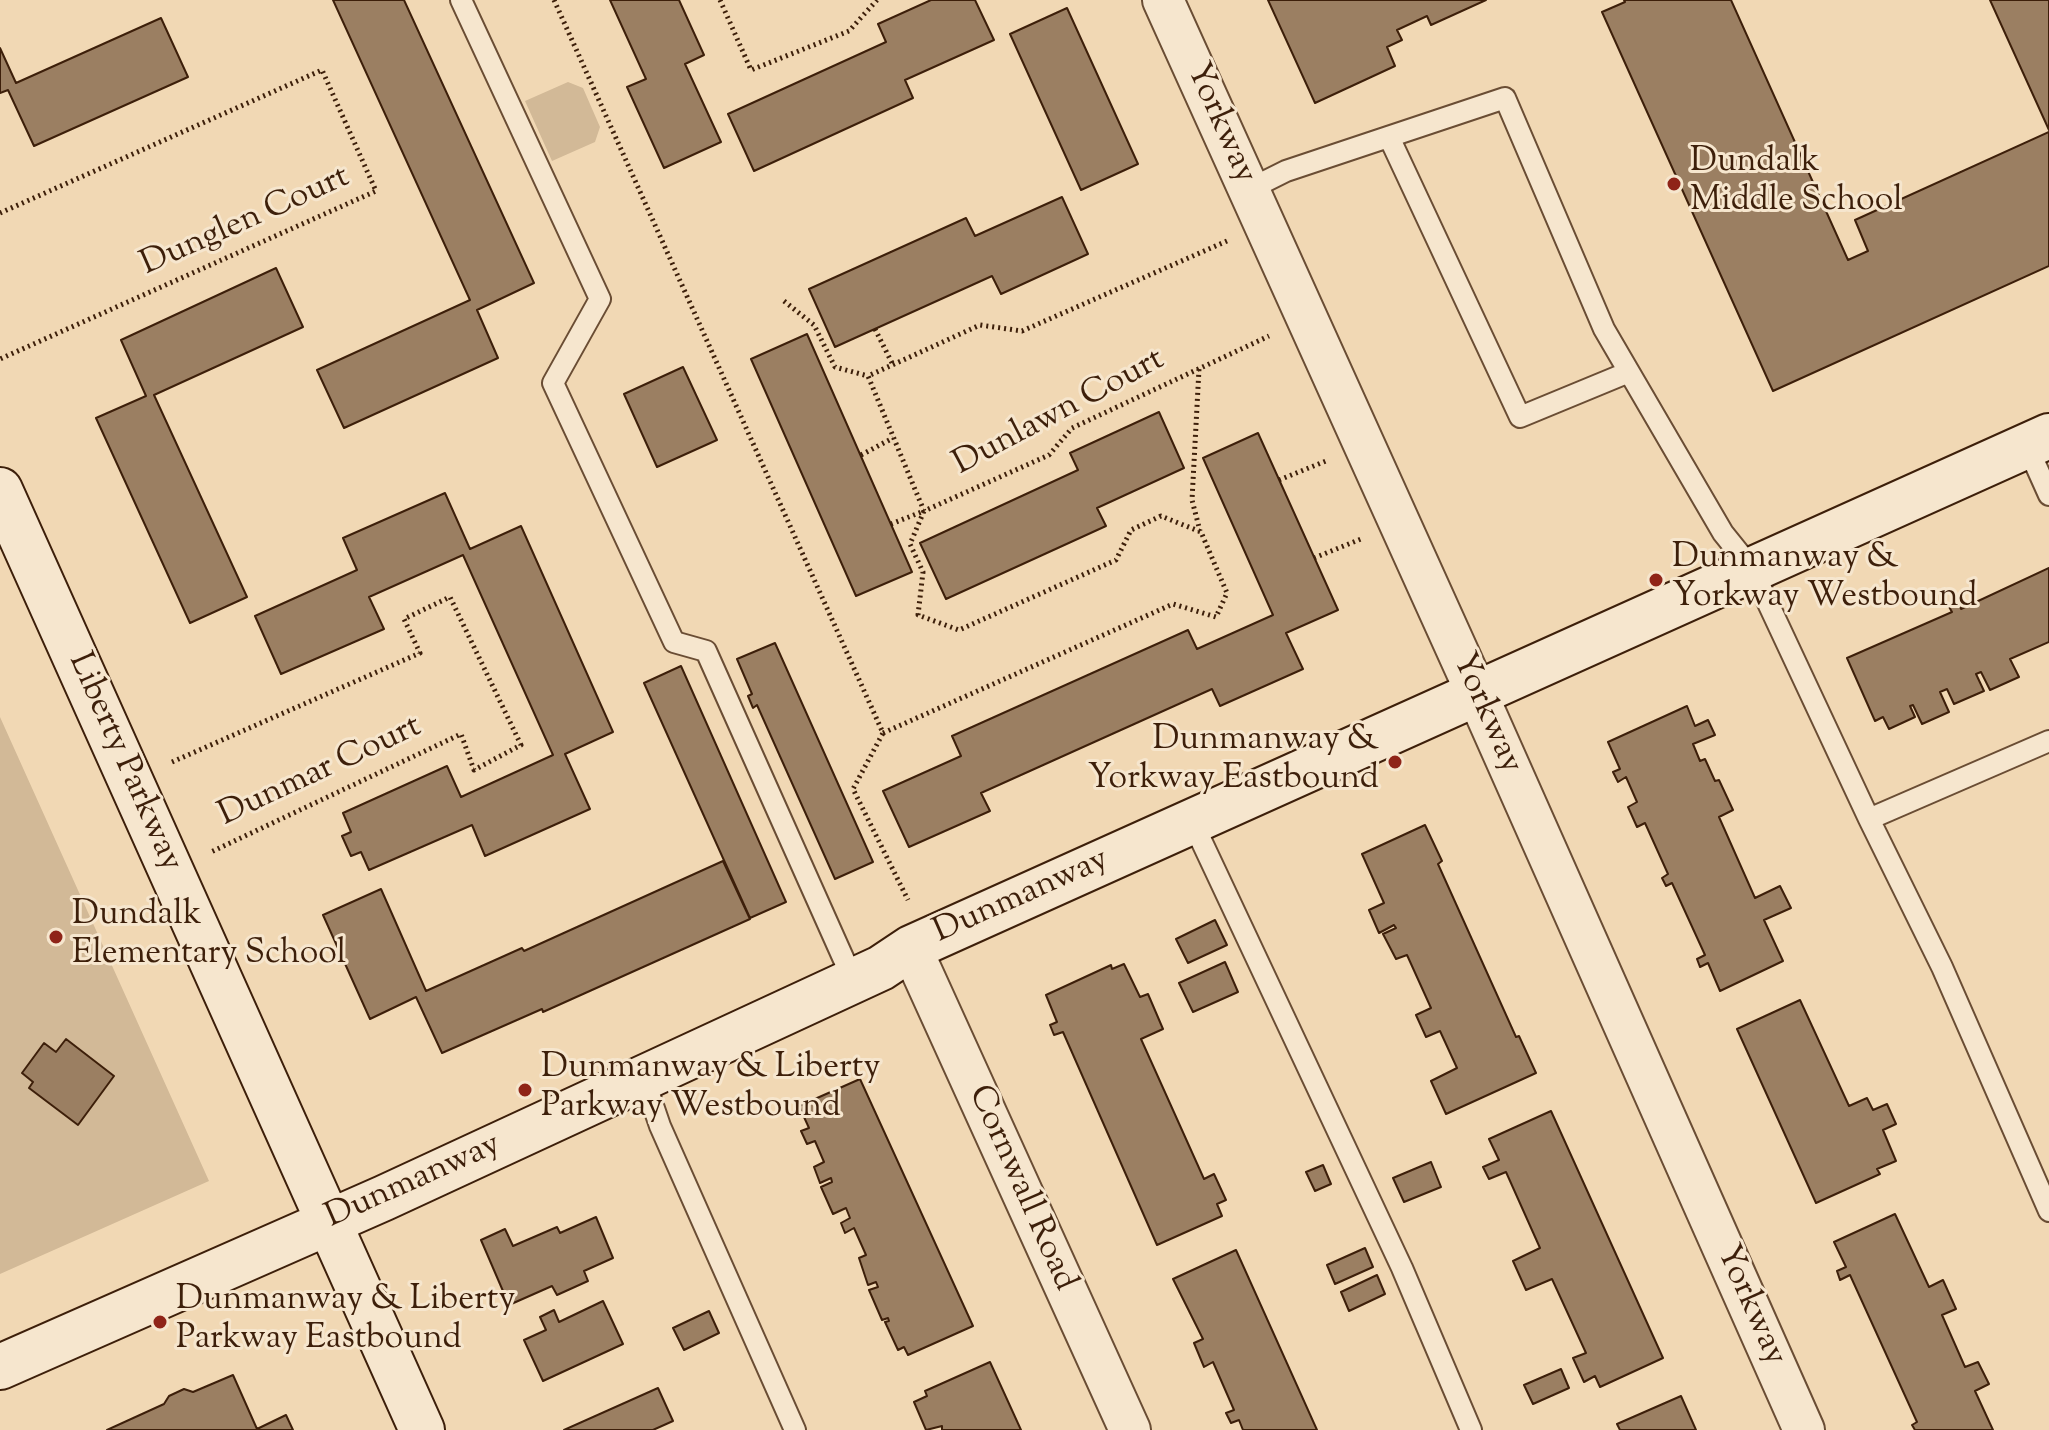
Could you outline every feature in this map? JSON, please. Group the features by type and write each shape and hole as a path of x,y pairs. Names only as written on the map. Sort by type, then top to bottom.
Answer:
{"street":[{"name":"Yorkway","path":"1163,0 1476,692 1804,1430"},
{"name":"Dunmanway","path":"0,1367 384,1198 881,968 911,948 2038,441"},
{"name":"Liberty Parkway","path":"0,490 422,1430"},
{"name":"Cornwall Road","path":"911,948 1130,1430"}],"lane":[{"path":"461,0 600,299 553,383 674,642 706,651 853,980"},
{"path":"1256,207 1286,171 1505,98 1604,329 1723,533 1752,569 1942,967 2049,1211"},
{"path":"1389,137 1520,417 1629,372"},
{"path":"2038,441 2049,495"},
{"path":"1869,819 2049,741"},
{"path":"1192,821 1395,1254 1471,1430"},
{"path":"644,1079 660,1126 795,1430"}],"path":[{"path":"554,0 883,733"},
{"path":"720,0 751,70 849,31 877,0"},
{"name":"Dunglen Court","path":"0,213 322,70 376,191 0,359"},
{"path":"784,301 814,325 835,367 868,376 980,325 1022,331 1256,207"},
{"name":"Dunlawn Court","path":"868,376 924,511 1049,455 1072,428 1307,319"},
{"path":"875,329 893,365"},
{"path":"909,903 853,789 883,733 1173,604 1216,617 1227,593 1201,532 1192,500 1199,369"},
{"path":"861,455 893,438"},
{"path":"1279,480 1326,461"},
{"path":"924,511 910,544 923,572 918,615 959,630 1116,560 1131,530 1161,516 1201,532"},
{"path":"891,524 924,511"},
{"path":"1314,558 1361,539"},
{"name":"Dunmar Court","path":"131,780 420,653 404,619 450,597 521,745 474,770 461,734 172,871"}],"shaded area":[{"path":"568,82 583,88 600,127 595,142 552,161 525,101"},
{"name":"Dundalk Elementary School","path":"0,717 209,1181 0,1274"}],"building":[{"path":"333,0 404,0 534,283 477,310 498,358 344,428 317,370 470,300"},
{"path":"610,0 679,0 704,55 685,64 721,142 664,168 627,87 646,79"},
{"path":"931,0 975,0 994,40 905,80 913,98 754,171 728,114 886,42 878,24"},
{"path":"1268,0 1486,0 1431,25 1427,16 1397,30 1402,40 1387,47 1395,66 1315,103"},
{"path":"1624,0 1731,0 1848,260 1868,251 1855,220 2049,132 2049,266 1773,391 1602,12"},
{"path":"1990,0 2049,0 2049,130"},
{"path":"1067,8 1138,164 1081,190 1010,34"},
{"path":"161,18 188,77 34,146 8,90 0,93 0,48 16,83"},
{"path":"1062,197 1088,254 1001,294 992,276 835,347 809,289 966,218 975,236"},
{"path":"276,268 303,327 154,395 247,597 190,623 96,418 146,396 121,340"},
{"path":"807,334 912,572 856,596 751,359"},
{"path":"683,367 717,440 657,467 624,394"},
{"path":"1159,412 1184,468 1097,508 1106,526 946,599 920,543 1078,470 1070,453"},
{"path":"1258,433 1338,610 1286,633 1303,669 1220,706 1212,689 981,793 990,811 909,847 883,791 961,756 952,736 1188,630 1197,649 1273,615 1203,458"},
{"path":"445,493 470,549 521,526 613,732 565,754 590,809 485,856 472,825 369,870 361,852 351,856 342,836 351,832 343,813 447,766 461,797 553,755 463,555 369,597 384,629 281,674 255,616 357,570 343,538"},
{"path":"2049,568 2049,642 2010,659 2019,677 1990,690 1981,672 1976,674 1984,691 1954,704 1947,689 1940,692 1949,712 1922,724 1913,705 1910,706 1915,717 1889,729 1883,717 1875,721 1847,658 1952,612 1948,605 1958,601 1961,609"},
{"path":"775,643 873,862 835,879 757,705 753,708 748,696 752,694 737,659"},
{"path":"681,666 786,902 750,918 644,683"},
{"path":"1687,706 1695,726 1708,720 1715,735 1693,744 1700,761 1705,759 1715,781 1719,780 1733,810 1719,817 1755,898 1780,886 1791,908 1764,920 1783,961 1720,991 1708,963 1700,967 1697,959 1705,955 1672,883 1666,886 1662,878 1668,874 1645,823 1637,827 1628,807 1637,802 1626,777 1618,782 1613,772 1620,769 1608,742"},
{"path":"1425,825 1442,861 1438,864 1516,1037 1519,1036 1536,1073 1446,1114 1431,1081 1457,1068 1440,1031 1426,1037 1416,1015 1431,1008 1407,955 1396,959 1383,934 1396,928 1394,925 1379,933 1369,910 1384,903 1362,854"},
{"path":"723,861 750,919 543,1012 542,1009 442,1053 416,997 370,1019 323,915 381,889 426,991 522,948 524,951"},
{"path":"1215,920 1227,945 1188,963 1176,939"},
{"path":"1225,962 1238,992 1193,1012 1179,983"},
{"path":"1124,964 1140,997 1148,994 1163,1029 1141,1039 1204,1179 1214,1174 1226,1200 1217,1204 1222,1216 1157,1245 1063,1032 1054,1035 1050,1025 1057,1022 1046,995 1111,965 1112,969"},
{"path":"1800,1000 1849,1106 1867,1098 1873,1110 1887,1104 1896,1124 1883,1130 1896,1161 1877,1169 1880,1174 1816,1203 1737,1029"},
{"path":"66,1039 114,1076 78,1125 29,1088 33,1082 22,1073 44,1043 56,1052"},
{"path":"860,1079 973,1326 908,1355 904,1347 898,1350 885,1322 889,1321 888,1318 882,1320 869,1290 878,1287 876,1282 868,1285 859,1258 866,1255 854,1228 845,1233 841,1223 850,1218 846,1208 833,1214 821,1187 832,1182 831,1178 820,1183 814,1167 824,1162 815,1141 807,1144 801,1131 809,1128 799,1106"},
{"path":"1551,1111 1663,1358 1600,1387 1595,1376 1584,1382 1573,1358 1586,1353 1552,1279 1526,1290 1513,1261 1540,1248 1506,1172 1489,1179 1483,1167 1499,1160 1489,1139"},
{"path":"1431,1162 1441,1187 1404,1202 1393,1178"},
{"path":"1323,1165 1331,1184 1315,1191 1306,1172"},
{"path":"1895,1214 1929,1287 1943,1280 1956,1309 1942,1315 1965,1367 1978,1362 1989,1384 1975,1391 1993,1430 1915,1430 1912,1425 1917,1422 1850,1275 1840,1280 1837,1271 1846,1267 1834,1242"},
{"path":"596,1217 613,1258 584,1271 588,1281 557,1295 552,1286 509,1305 481,1240 505,1229 513,1246 557,1227 560,1233"},
{"path":"1365,1248 1373,1267 1335,1284 1327,1265"},
{"path":"1236,1250 1317,1430 1243,1430 1239,1420 1231,1423 1226,1413 1234,1410 1213,1362 1204,1367 1194,1343 1203,1339 1173,1279"},
{"path":"1377,1275 1385,1294 1349,1311 1341,1292"},
{"path":"603,1301 623,1344 543,1381 524,1340 546,1330 540,1317 554,1310 559,1322"},
{"path":"709,1311 719,1333 684,1350 673,1328"},
{"path":"990,1362 1021,1430 942,1430 942,1426 926,1430 914,1402 927,1396 925,1391"},
{"path":"1561,1369 1569,1388 1533,1404 1524,1385"},
{"path":"233,1375 257,1429 286,1415 293,1430 107,1430 164,1404 169,1396 184,1389 193,1392"},
{"path":"658,1388 673,1421 653,1430 564,1430"},
{"path":"1681,1396 1696,1430 1620,1430 1617,1424"}],"place":[{"name":"Dundalk Middle School","path":"1674,184"},
{"name":"Dunmanway & Yorkway Westbound","path":"1656,580"},
{"name":"Dunmanway & Yorkway Eastbound","path":"1395,762"},
{"name":"Dundalk Elementary School","path":"56,937"},
{"name":"Dunmanway & Liberty Parkway Westbound","path":"525,1090"},
{"name":"Dunmanway & Liberty Parkway Eastbound","path":"160,1322"}]}
